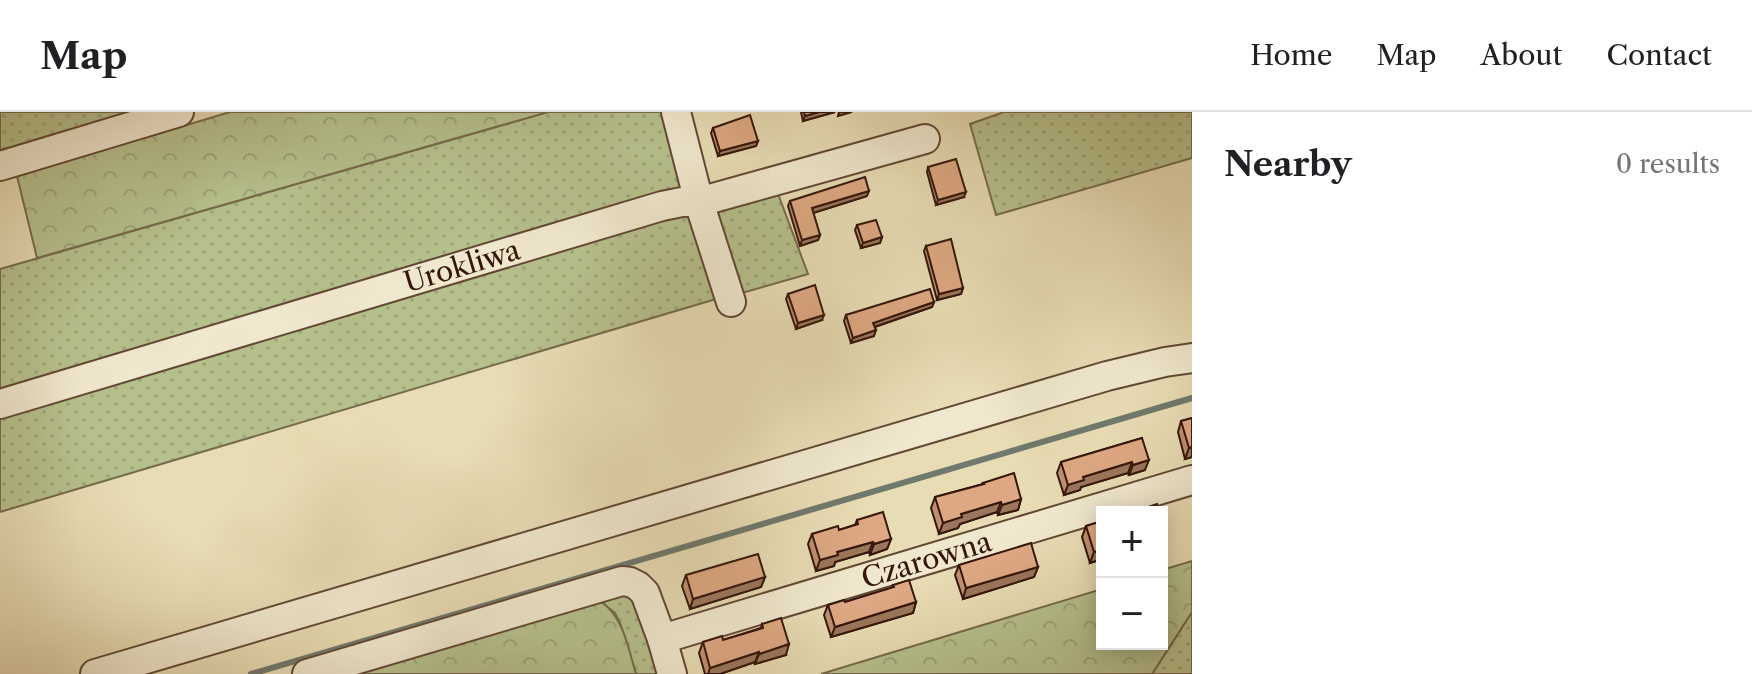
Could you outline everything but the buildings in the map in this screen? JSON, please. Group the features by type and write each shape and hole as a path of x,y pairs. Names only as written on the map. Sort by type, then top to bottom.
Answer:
{"street":[{"path":"0,166 179,112"},
{"path":"676,112 699,202 731,302"},
{"name":"Urokliwa","path":"0,404 662,206 699,202 925,139"},
{"path":"95,674 1093,381 1192,358"},
{"name":"Czarowna","path":"662,639 1192,480"},
{"path":"307,674 622,581 638,586 645,593 672,674"}],"green space":[{"path":"0,112 147,112 0,156"},
{"path":"230,112 548,112 37,258 17,176"},
{"path":"548,112 668,112 683,194 0,395 0,269"},
{"path":"1004,112 1192,112 1192,158 996,215 970,124"},
{"path":"777,191 808,274 742,293 713,214 717,207"},
{"path":"687,206 716,299 0,512 0,411"},
{"path":"1192,561 1192,612 1168,649 1168,578 1168,568"},
{"path":"623,587 641,596 665,674 636,674 620,623 615,613 600,601"},
{"path":"1096,591 1096,650 1167,650 1152,674 821,674"},
{"path":"600,601 620,624 636,674 351,674"},
{"path":"1192,612 1192,674 1152,674"}],"waterway":[{"path":"251,674 1192,398"}]}
